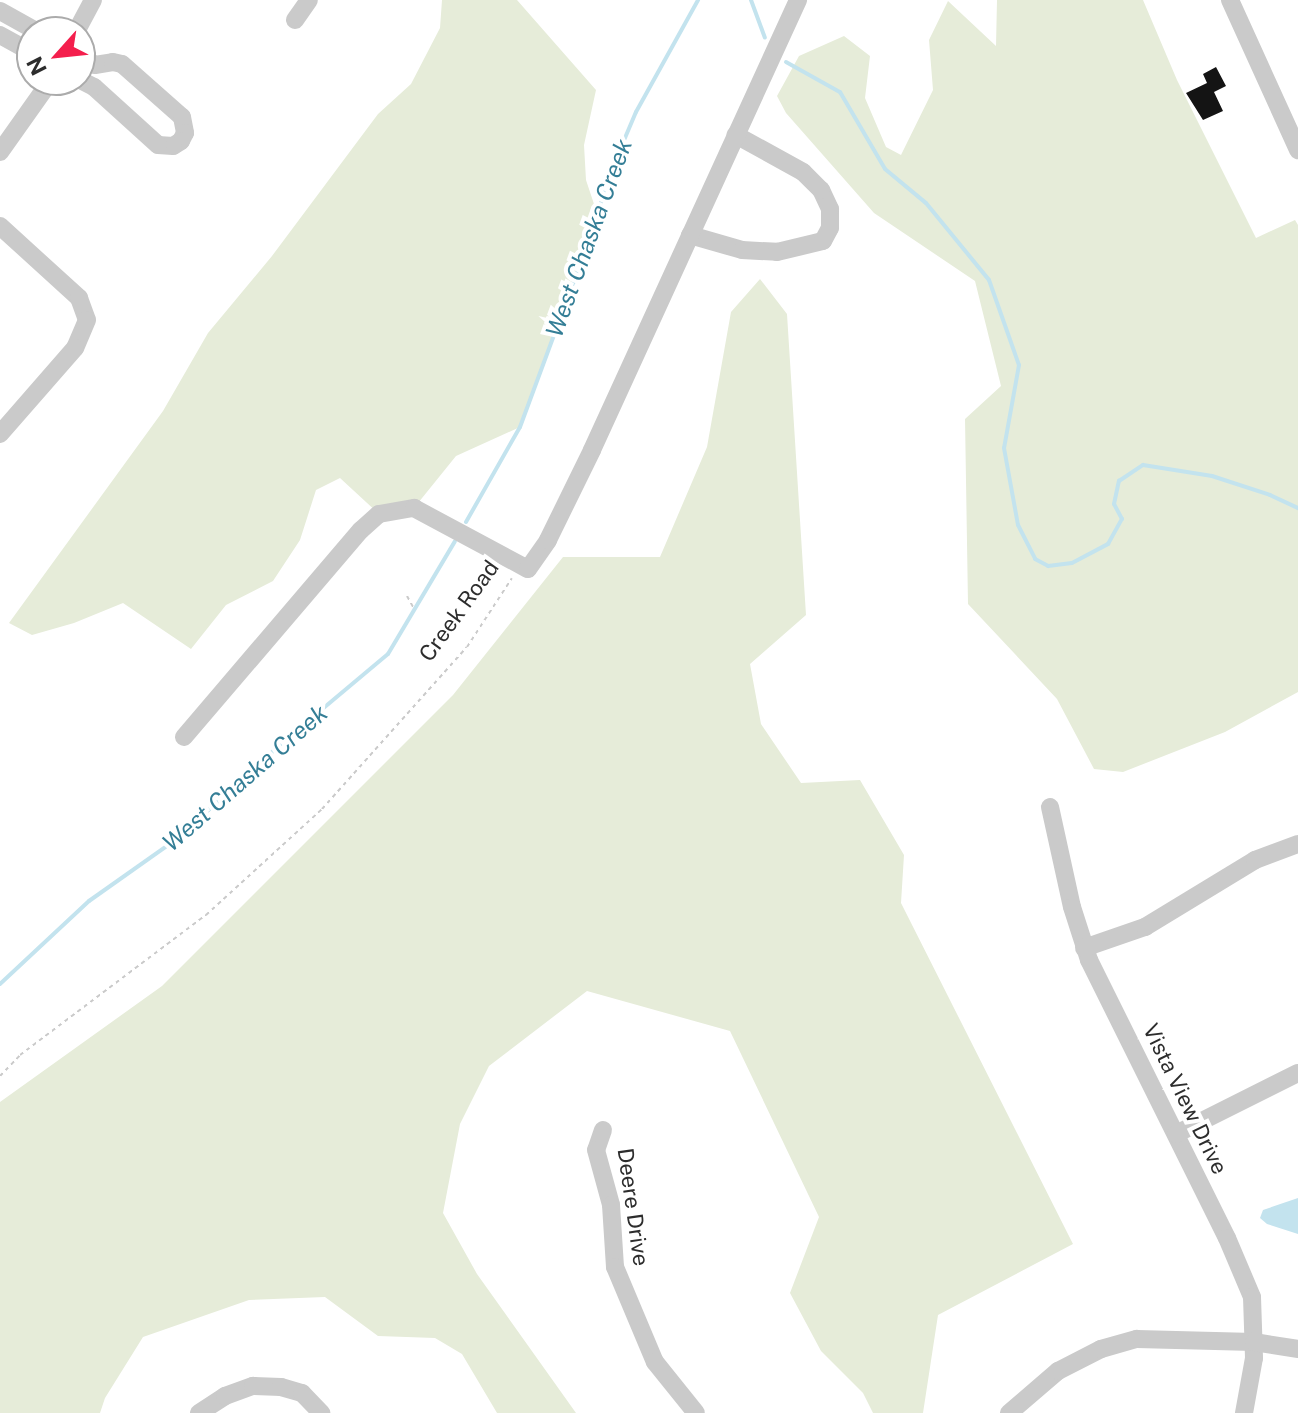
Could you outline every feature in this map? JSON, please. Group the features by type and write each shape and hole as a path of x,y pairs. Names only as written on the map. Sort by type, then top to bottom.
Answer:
{"street":[{"path":"295,20 309,0"},
{"name":"Creek Road","path":"528,569 548,540 592,450 798,0"},
{"path":"1230,0 1298,150"},
{"path":"96,65 122,64 182,117 185,133 181,141 173,146 158,145 96,89"},
{"path":"0,152 40,96"},
{"path":"690,235 742,250 777,252 823,241 830,228 830,209 821,190 803,172 736,135"},
{"path":"0,226 79,298 87,320 75,348 0,434"},
{"path":"184,737 361,530 379,514 414,508 528,569"},
{"name":"Vista View Drive","path":"1050,807 1084,948 1246,1282 1254,1311 1255,1342 1244,1413"},
{"path":"1084,948 1145,927 1255,860 1298,844"},
{"path":"1176,1134 1298,1073"},
{"name":"Deere Drive","path":"603,1130 596,1150 611,1205 615,1267 655,1362 696,1413"},
{"path":"1015,1411 1058,1371 1115,1344 1137,1339 1255,1342 1298,1349"},
{"path":"199,1413 225,1396 253,1386 281,1387 302,1393 321,1413"}],"path":[{"name":"Creek Road","path":"0,1076 20,1055 206,915 322,809 467,647 518,569 528,569"},
{"path":"407,596 413,607"}],"green space":[{"path":"442,0 517,0 596,90 584,145 586,180 598,216 520,427 456,456 414,508 379,514 340,478 316,490 300,540 273,581 226,605 191,649 123,603 74,623 32,635 9,623 163,411 208,333 272,256 378,114 411,84 440,28"},
{"path":"997,0 1143,0 1177,80 1256,238 1295,220 1298,225 1298,692 1225,732 1123,772 1094,769 1057,699 968,604 965,419 1001,386 975,281 874,213 786,113 777,96 799,56 844,36 870,56 865,98 886,147 901,155 933,90 929,40 948,1 996,46"},
{"path":"760,279 787,314 806,615 750,664 761,724 801,783 860,780 904,855 901,903 1073,1244 938,1315 923,1413 873,1413 863,1393 821,1351 790,1293 819,1217 730,1031 587,991 489,1066 460,1124 443,1213 477,1274 576,1413 497,1413 462,1354 435,1338 378,1336 325,1297 249,1300 143,1337 105,1398 100,1413 0,1413 0,1102 162,986 453,695 563,557 660,557 707,447 731,312"}],"water":[{"path":"1298,1198 1298,1234 1267,1224 1260,1218 1263,1210"}],"building":[{"path":"1216,67 1226,86 1214,92 1223,111 1203,120 1186,93 1207,83 1203,74"}],"waterway":[{"name":"West Chaska Creek","path":"466,522 520,427 598,216 605,185 636,112 698,0"},
{"path":"751,0 765,38"},
{"path":"786,62 840,92 885,169 926,203 989,280 1019,365 1004,448 1018,525 1035,559 1048,566 1072,563 1108,544 1122,519 1114,504 1119,481 1143,465 1212,476 1270,495 1298,508"},
{"name":"West Chaska Creek","path":"0,984 89,901 178,838 283,742 388,654 455,541"}]}
